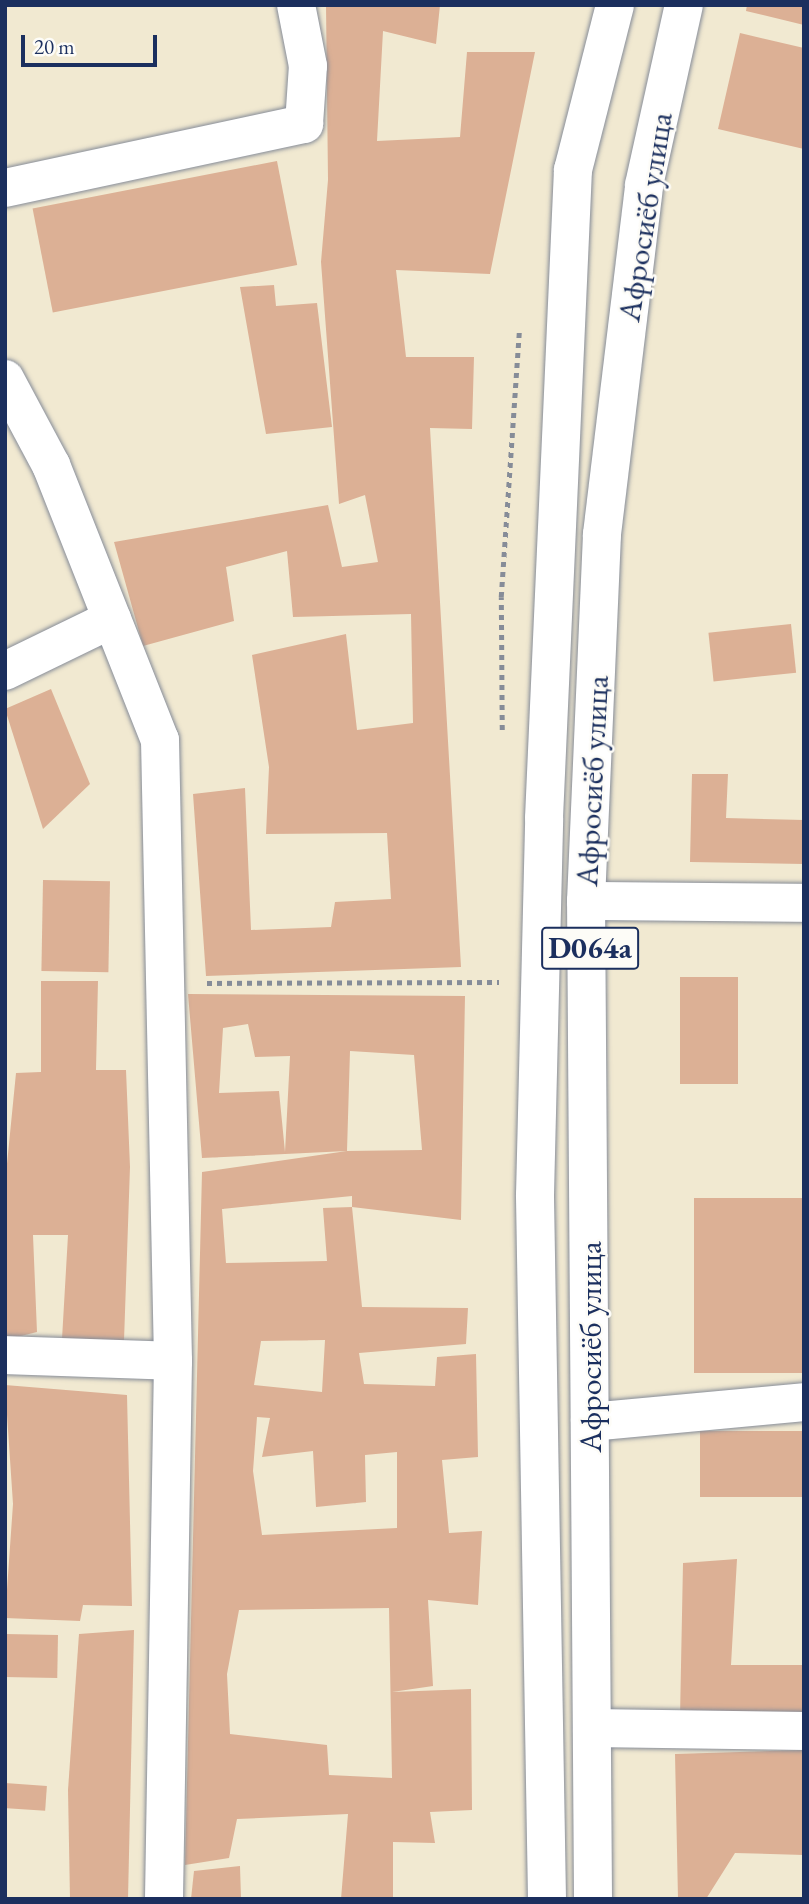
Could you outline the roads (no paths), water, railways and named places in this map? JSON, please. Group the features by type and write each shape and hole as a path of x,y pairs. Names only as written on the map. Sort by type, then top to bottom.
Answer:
{"main road":[{"path":"5,188 304,124 308,66 296,5"},
{"name":"Афросиёб улица","path":"547,1899 535,1195 540,982 573,170 615,5"},
{"name":"Афросиёб улица","path":"593,1899 586,901 602,534 644,185 684,5"},
{"path":"5,379 51,465 160,740 161,984 173,1361 164,1899"},
{"path":"5,671 112,618"},
{"path":"586,901 804,903"},
{"path":"5,1355 173,1361"},
{"path":"590,1423 804,1402"},
{"path":"592,1728 804,1731"}]}
